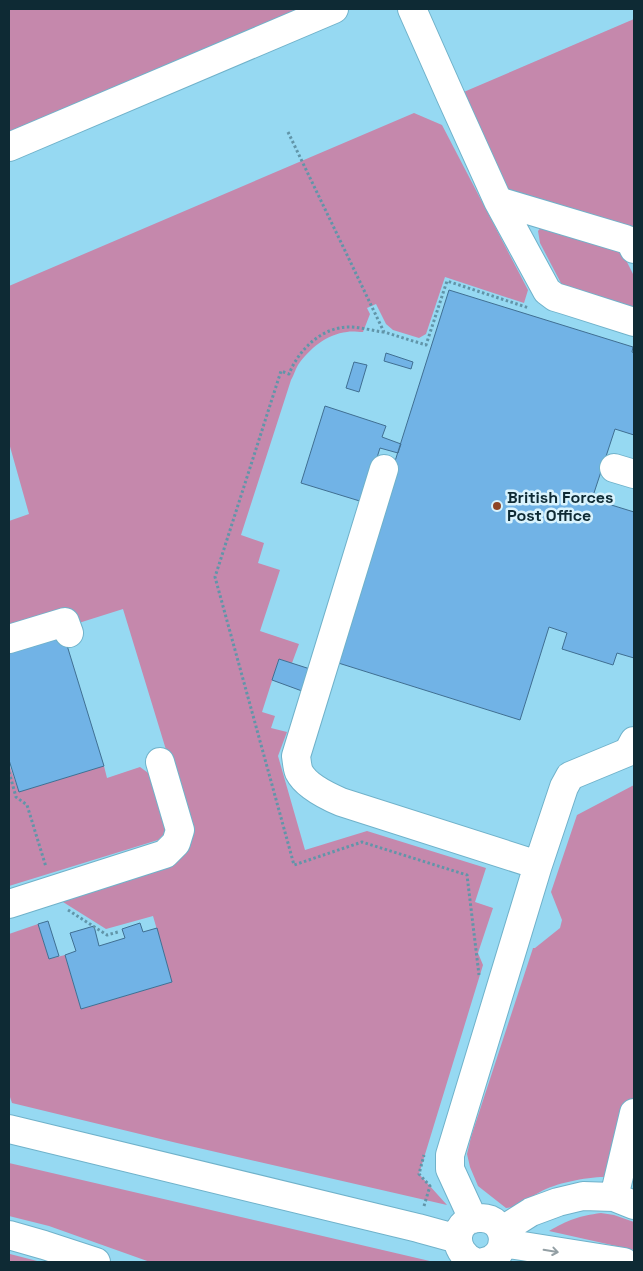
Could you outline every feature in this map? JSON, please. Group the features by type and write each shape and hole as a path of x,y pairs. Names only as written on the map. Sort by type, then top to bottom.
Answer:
{"street":[{"path":"9,147 334,9"},
{"path":"412,9 498,201 547,291 560,298 634,322"},
{"path":"498,201 625,239 630,241 634,249"},
{"path":"384,469 296,756 300,774 311,785 340,802 538,864"},
{"path":"9,639 65,622 69,633"},
{"path":"481,1250 450,1169 450,1155 538,864 564,787 570,776 628,752 634,741"},
{"path":"9,904 165,854 176,843 180,830 160,762"},
{"path":"481,1250 531,1212 558,1202 583,1196 624,1201 634,1113"},
{"path":"9,1129 418,1228 481,1250 624,1262"},
{"path":"9,1235 96,1262"}],"path":[{"path":"288,132 384,332 426,344 447,281 531,308"}],"shaded area":[{"path":"9,9 298,9 9,132"},
{"path":"634,19 634,237 510,194 459,94"},
{"path":"414,113 442,125 528,290 524,303 445,277 426,334 419,338 393,330 386,324 376,304 367,308 370,314 363,332 340,333 319,343 307,353 298,365 291,380 241,535 264,543 258,563 280,570 260,631 299,644 292,663 279,659 262,712 275,716 271,728 287,732 278,756 305,850 367,831 486,868 475,902 493,908 478,953 483,965 419,1174 447,1205 12,1103 9,1094 9,934 38,924 49,959 65,955 81,1009 172,982 153,916 106,929 63,902 60,892 171,857 189,825 123,609 9,645 9,521 29,514 9,443 9,286"},
{"path":"543,225 621,250 634,276 634,311 563,287 540,243 538,231"},
{"path":"9,764 19,792 104,766 107,778 140,767 151,775 168,830 158,840 9,886"},
{"path":"634,785 634,1182 608,1177 573,1181 546,1189 520,1204 506,1208 478,1186 467,1154 471,1137 533,948 560,928 562,920 551,892 577,815"},
{"path":"9,1163 434,1262 150,1262 49,1226 9,1216"},
{"path":"601,1213 634,1222 634,1250 549,1231 574,1219"},
{"path":"10,1254 41,1262 9,1262"}],"building":[{"name":"British Forces Post Office","path":"449,290 633,347 632,352 634,353 634,435 615,429 592,499 634,512 634,658 617,653 613,665 562,649 567,633 549,627 520,720 332,661"},
{"path":"386,353 413,362 411,369 384,361"},
{"path":"354,362 367,365 359,392 346,388"},
{"path":"325,406 386,426 382,437 401,444 398,453 380,448 363,502 301,483"},
{"path":"62,629 104,766 19,792 9,760 9,646"},
{"path":"279,659 310,669 302,691 272,680"},
{"path":"48,921 59,956 49,959 38,924"},
{"path":"140,923 143,932 157,928 172,982 81,1009 65,955 76,951 70,933 94,926 99,946 125,938 122,929"}],"place":[{"name":"British Forces Post Office","path":"497,506"}]}
